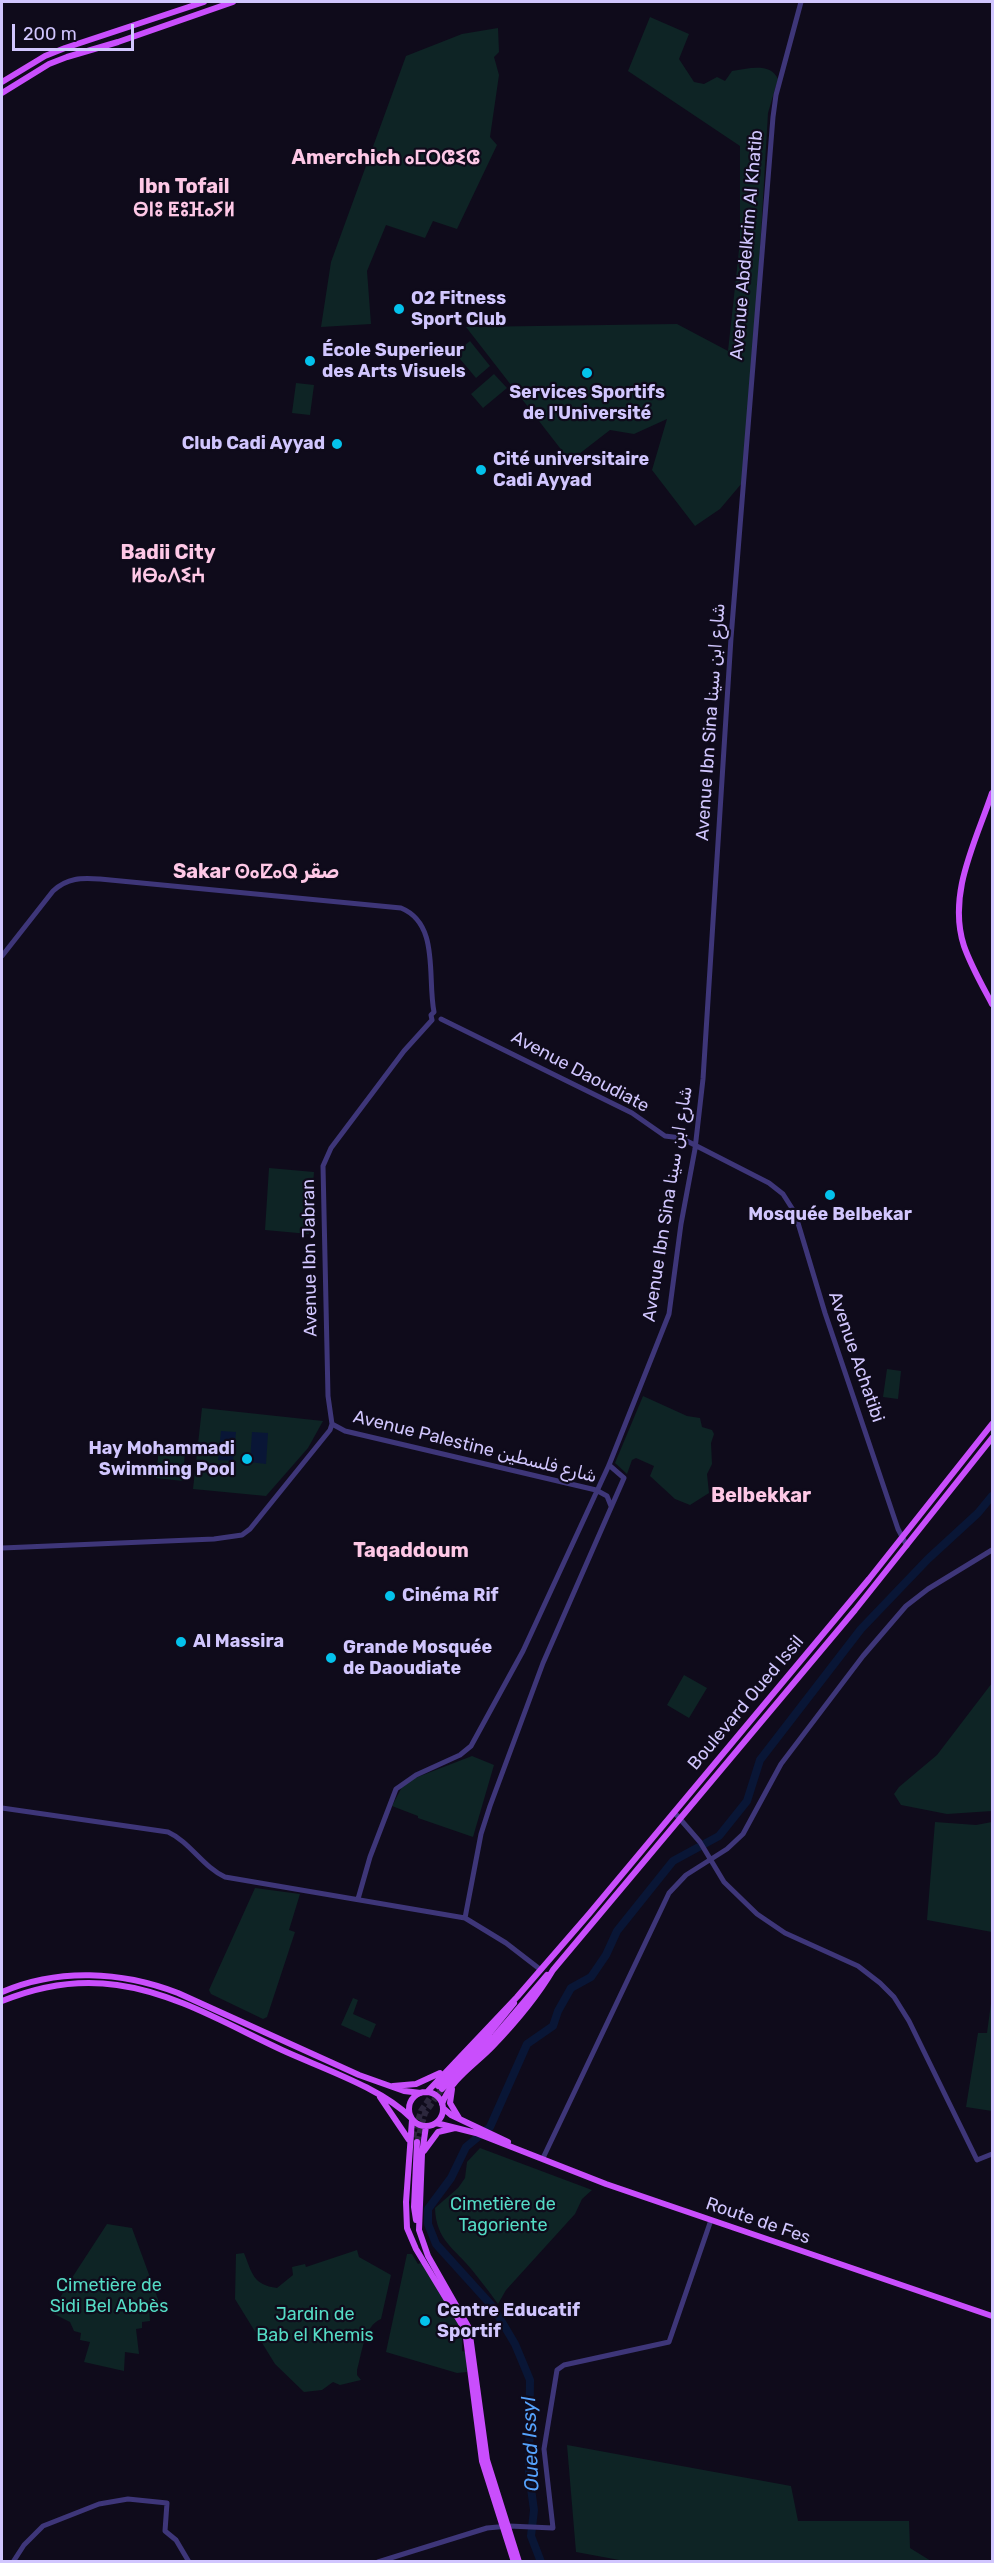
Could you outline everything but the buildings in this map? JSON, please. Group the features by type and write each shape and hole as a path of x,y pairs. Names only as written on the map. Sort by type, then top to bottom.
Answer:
{"main road":[{"path":"2,82 45,56 65,48 204,2"},
{"path":"2,93 49,64 66,57 118,42 233,2"},
{"path":"993,793 964,874 958,905 963,944 993,1004"},
{"name":"Boulevard Oued Issil","path":"424,2092 542,1970 902,1538 993,1424"},
{"name":"Boulevard Oued Issil","path":"442,2106 447,2092 496,2043 538,1993 553,1970 907,1546 993,1438"},
{"name":"Boulevard Oued Issil","path":"517,1997 496,2027 440,2087 489,2043 553,1970"},
{"path":"2,1992 36,1981 73,1976 108,1976 145,1982 178,1993 386,2086 436,2096 442,2106 442,2116 436,2123 426,2126 418,2125 393,2103 378,2095 223,2022 142,1990 103,1983 66,1984 29,1990 2,2001"},
{"path":"386,2086 416,2084 433,2078 448,2068"},
{"path":"422,2154 438,2132 461,2124 450,2103 450,2095 455,2083"},
{"path":"424,2092 413,2098 409,2104 413,2141 414,2207 417,2223 426,2251 469,2328 487,2460 514,2562"},
{"path":"378,2095 413,2141 405,2218 411,2239 465,2330 482,2461 519,2562"},
{"name":"Route de Fes","path":"442,2106 461,2124"},
{"name":"Route de Fes","path":"436,2123 461,2124 601,2182 993,2316"},
{"path":"417,2223 426,2126"}],"street":[{"name":"Avenue Abdelkrim Al Khatib","path":"742,494 772,117 801,2"},
{"name":"Avenue Ibn Sina شارع ابن سينا","path":"358,1899 370,1857 396,1789 416,1774 460,1755 471,1746 523,1651 609,1465 668,1318 696,1145 703,1079 742,494"},
{"path":"2,956 53,891 60,884 75,879 100,879 401,908 416,916 428,938 434,1012 431,1015 432,1020 438,1021 441,1018 439,1012 434,1012"},
{"name":"Avenue Daoudiate","path":"441,1018 632,1113 665,1136 681,1138 769,1183"},
{"name":"Avenue Ibn Jabran","path":"331,1427 328,1396 323,1166 331,1148 404,1051 432,1020"},
{"name":"Avenue Achatibi","path":"769,1183 783,1194 795,1213 825,1313 902,1538 907,1546"},
{"name":"Avenue Palestine شارع فلسطين","path":"2,1548 214,1539 242,1535 262,1515 331,1427 335,1431 337,1429 596,1490 610,1499 612,1507"},
{"path":"465,1918 481,1834 520,1724 567,1608 624,1478 609,1465"},
{"name":"Avenue Palestine شارع فلسطين","path":"605,1494 611,1494 619,1489"},
{"path":"543,2158 669,1893 680,1880 735,1843 744,1832 786,1756 863,1656 906,1606 928,1589 993,1550"},
{"path":"2,1808 168,1832 179,1838 216,1873 225,1877 465,1918 506,1943 542,1970"},
{"path":"674,1812 700,1842 724,1882 757,1914 785,1933 858,1966 894,1997 920,2042 977,2160 993,2154"},
{"path":"378,2562 487,2528 519,2526 553,2528 544,2449 559,2368 669,2342 711,2220"},
{"path":"13,2562 24,2545 43,2526 99,2504 128,2499 167,2503 165,2531 176,2540 189,2562"}],"green space":[{"path":"650,17 689,34 679,59 694,82 704,84 717,77 725,81 732,71 751,68 770,70 778,79 768,113 753,371 742,483 720,509 695,526 652,470 667,419 634,434 610,430 570,461 466,327 677,324 728,351 740,241 740,146 628,71"},
{"path":"498,28 499,52 494,57 499,75 490,137 497,145 457,229 433,221 425,238 386,225 367,271 371,324 321,327 331,262 406,56 462,34"},
{"path":"470,341 490,366 476,378 455,353"},
{"path":"494,374 507,388 483,408 471,394"},
{"path":"296,383 314,385 310,415 292,413"},
{"path":"269,1168 314,1172 309,1234 265,1230"},
{"path":"887,1369 901,1371 898,1399 883,1397"},
{"path":"643,1396 687,1416 700,1418 702,1427 712,1430 714,1434 711,1443 712,1464 707,1474 709,1493 690,1505 675,1499 650,1476 654,1466 636,1458 632,1460 627,1474 615,1463"},
{"name":"Hay Mohammadi Swimming Pool","path":"202,1408 323,1421 308,1448 266,1496 193,1489"},
{"path":"159,1448 185,1450 183,1481 156,1478"},
{"path":"684,1675 707,1688 689,1718 667,1705"},
{"path":"992,1683 992,1811 947,1814 901,1805 894,1794 899,1787 937,1755"},
{"path":"472,1756 494,1765 473,1837 418,1818 418,1816 392,1806 403,1785 415,1778"},
{"path":"935,1822 976,1825 992,1822 992,1932 927,1920"},
{"path":"255,1888 300,1894 289,1930 295,1932 267,2017 263,2019 211,1994 209,1990"},
{"path":"992,1996 992,2111 966,2107 978,2033 987,2033"},
{"path":"353,1998 358,2000 353,2014 376,2024 370,2038 341,2025"},
{"name":"Cimetière de Tagoriente","path":"480,2148 592,2190 582,2199 575,2214 506,2290 498,2304 472,2270 447,2243 436,2219 435,2208 458,2188 465,2178 467,2162"},
{"name":"Cimetière de Sidi Bel Abbès","path":"107,2224 132,2228 159,2302 149,2308 150,2321 142,2322 142,2328 136,2329 139,2354 125,2352 124,2371 84,2362 90,2342 80,2340 81,2333 74,2331 70,2322 52,2313"},
{"name":"Jardin de Bab el Khemis","path":"357,2250 359,2257 391,2275 381,2319 367,2334 362,2348 357,2370 357,2375 361,2380 340,2385 333,2382 322,2390 304,2392 275,2364 235,2299 236,2254 244,2253 258,2281 277,2288 293,2275 292,2267 305,2264 306,2267"},
{"name":"Centre Educatif Sportif","path":"407,2254 412,2254 418,2264 421,2263 453,2311 462,2331 462,2351 466,2352 467,2372 457,2373 386,2352"},
{"path":"567,2445 791,2486 798,2521 909,2521 910,2548 931,2561 630,2562 576,2552"}],"water":[{"path":"221,1431 236,1432 233,1461 218,1460"},
{"path":"252,1432 268,1433 266,1464 250,1462"}],"waterway":[{"name":"Oued Issyl","path":"541,2562 531,2536 534,2510 529,2474 530,2380 515,2344 493,2307 436,2244 428,2224 428,2209 451,2178 466,2147 490,2127 527,2044 553,2026 558,2011 571,1988 591,1977 606,1955 617,1931 673,1861 719,1836 747,1801 760,1760 861,1629 928,1559 978,1513 992,1496"}],"tunnel":[{"path":"413,2137 421,2111 438,2086"},
{"path":"417,2142 425,2113 442,2089"}],"place":[{"name":"O2 Fitness Sport Club","path":"399,309"},
{"name":"École Superieur des Arts Visuels","path":"310,361"},
{"name":"Services Sportifs de l'Université","path":"587,373"},
{"name":"Club Cadi Ayyad","path":"337,444"},
{"name":"Cité universitaire Cadi Ayyad","path":"481,470"},
{"name":"Mosquée Belbekar","path":"830,1195"},
{"name":"Hay Mohammadi Swimming Pool","path":"247,1459"},
{"name":"Cinéma Rif","path":"390,1596"},
{"name":"Al Massira","path":"181,1642"},
{"name":"Grande Mosquée de Daoudiate","path":"331,1658"},
{"name":"Centre Educatif Sportif","path":"425,2321"}],"district":[{"name":"Amerchich ⴰⵎⵔⵛⵉⵛ","path":"386,158"},
{"name":"Ibn Tofail ⴱⵏⵓ ⵟⵓⴼⴰⵢⵍ","path":"184,198"},
{"name":"Badii City ⵍⴱⴰⴷⵉⵄ","path":"168,564"},
{"name":"Sakar ⵙⴰⵇⴰⵕ صقر","path":"256,872"},
{"name":"Belbekkar","path":"761,1496"},
{"name":"Taqaddoum","path":"411,1551"}]}
